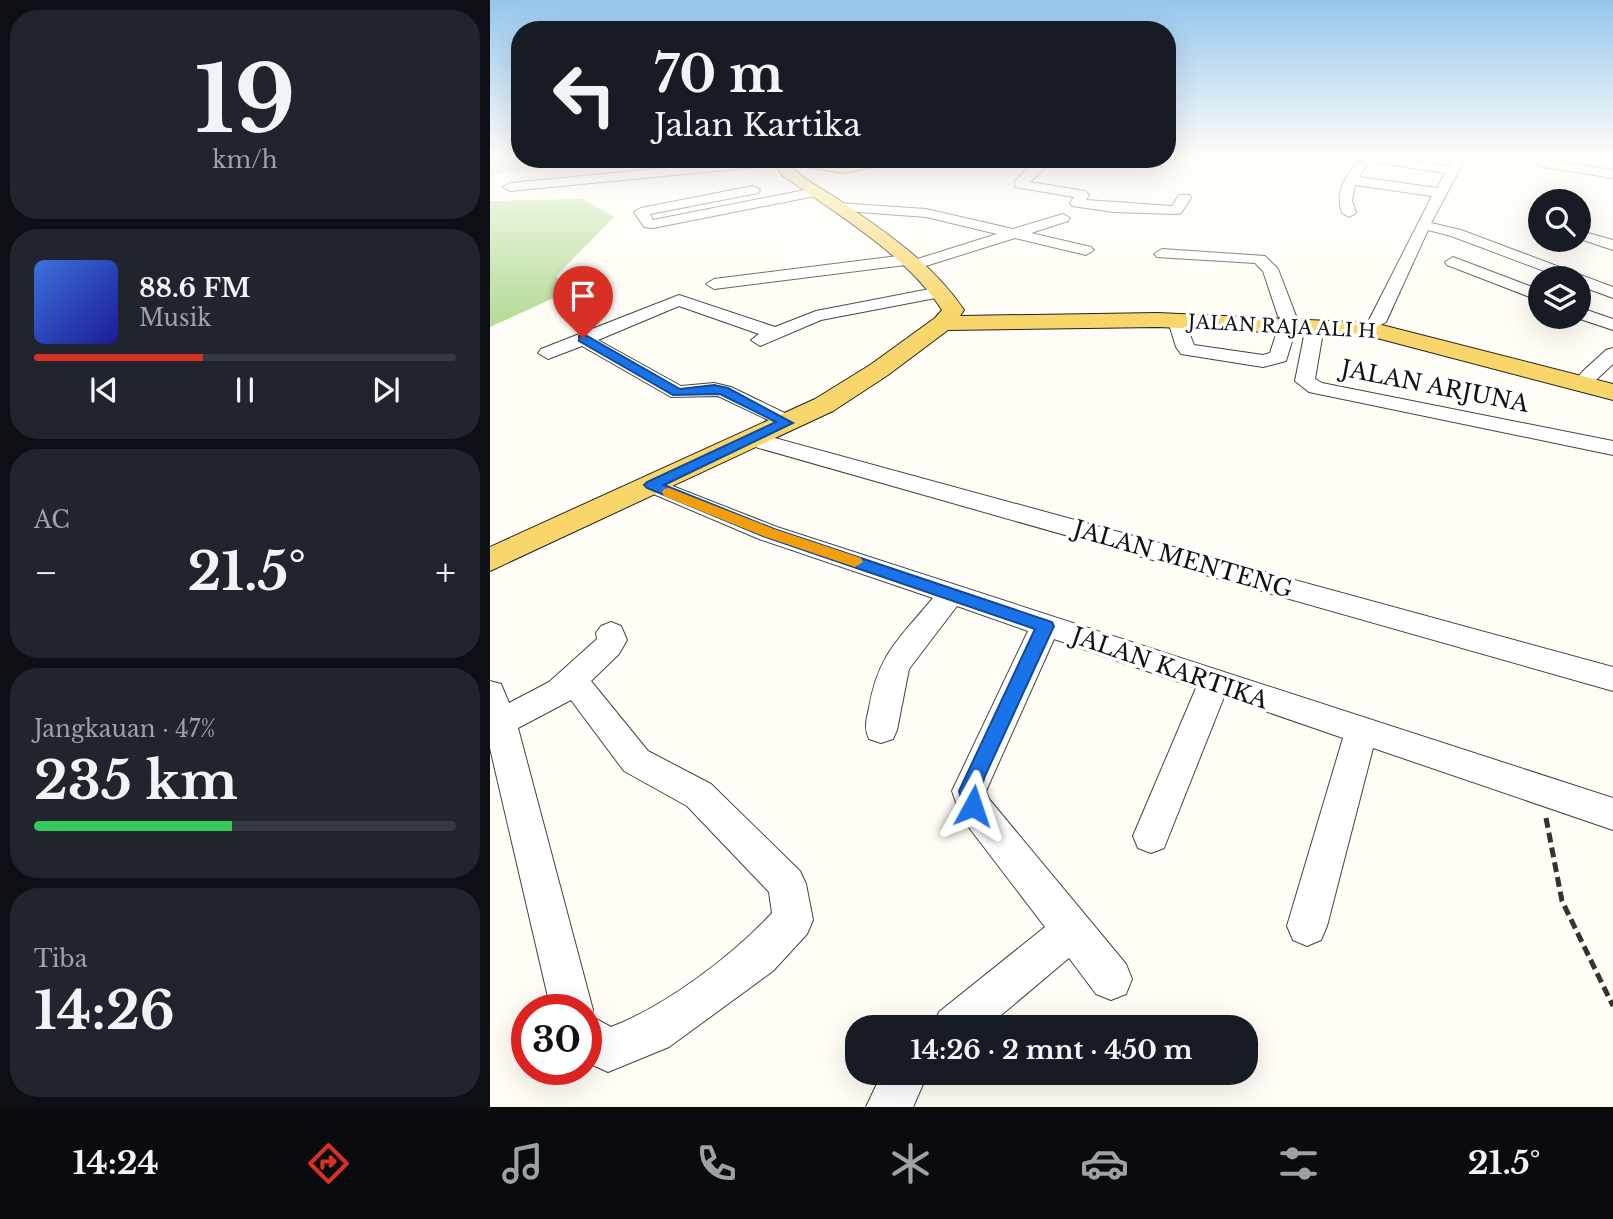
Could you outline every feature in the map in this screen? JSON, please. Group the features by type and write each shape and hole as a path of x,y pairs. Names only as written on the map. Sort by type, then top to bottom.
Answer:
{"main road":[{"path":"843,210 909,262 945,308"},
{"path":"491,558 824,405 880,370 945,308 1154,312 1377,322 1403,331 1613,382"},
{"name":"JALAN RAJA ALI H","path":"945,308 1177,321 1287,320 1315,326 1403,331 1613,393"}],"street":[{"path":"653,210 641,212 649,224 725,210"},
{"path":"895,210 916,211 1086,250"},
{"path":"1377,322 1432,210"},
{"path":"714,284 909,262 1063,218"},
{"path":"1423,225 1456,233 1544,266"},
{"path":"1591,238 1613,245"},
{"path":"1162,254 1259,259 1270,269 1287,320 1279,357 1263,361 1188,350 1177,321"},
{"path":"1453,262 1528,291"},
{"path":"1591,284 1613,293"},
{"path":"548,353 684,300 774,333"},
{"path":"752,343 834,311 945,308"},
{"path":"1591,317 1613,325"},
{"name":"JALAN ARJUNA","path":"1315,326 1305,381 1316,388 1613,448"},
{"path":"583,338 678,393 714,388 787,423"},
{"path":"1589,376 1613,354"},
{"name":"JALAN MENTENG","path":"753,439 1613,679"},
{"name":"JALAN KARTIKA","path":"652,485 768,533 1540,792 1613,814"},
{"path":"881,730 889,681 895,665 951,595"},
{"path":"1045,626 969,791 973,806 1111,979"},
{"path":"568,994 495,708 546,700 573,680 609,646 611,633"},
{"path":"573,680 636,761 699,795 787,884 793,920 759,957 654,1032 607,1050 602,1047"},
{"path":"1151,836 1214,683"},
{"path":"1307,926 1361,732"},
{"path":"969,1015 1072,930"},
{"path":"889,1107 900,1085"}],"path":[{"path":"1540,792 1562,901 1613,1006"}],"green space":[{"path":"490,210 601,210 614,217 556,276 567,292 490,327"}],"slow traffic":[{"path":"669,492 768,533 855,562"}],"route":[{"path":"583,338 678,393 714,388 787,423 652,485 768,533 1045,626 974,776 969,791 973,806"}]}
